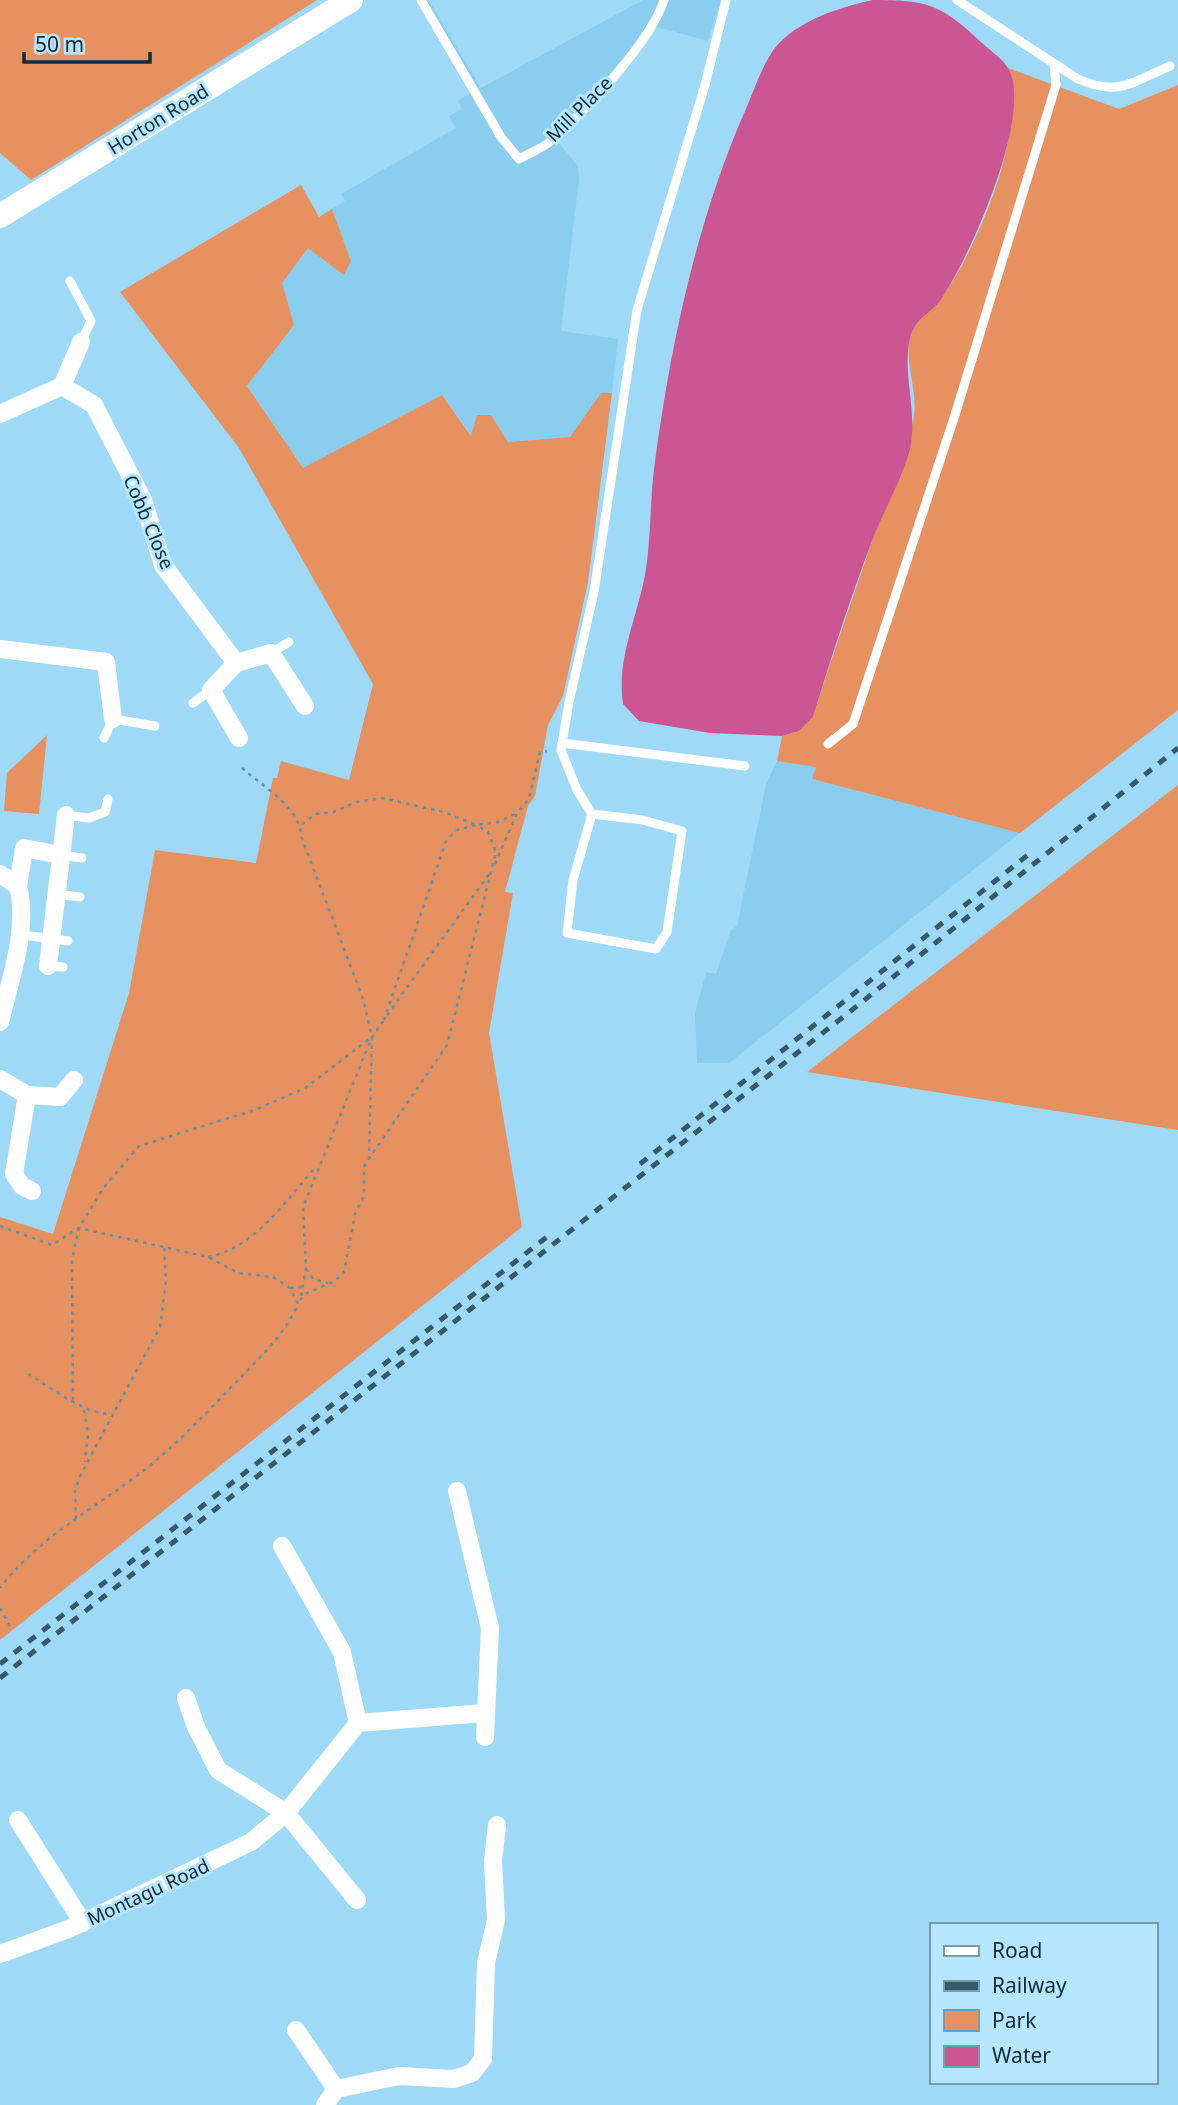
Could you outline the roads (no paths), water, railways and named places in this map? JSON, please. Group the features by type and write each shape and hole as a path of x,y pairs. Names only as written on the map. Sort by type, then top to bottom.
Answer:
{"main road":[{"name":"Horton Road","path":"0,216 351,0"}],"street":[{"path":"0,414 62,386 81,342"},
{"name":"Cobb Close","path":"62,386 94,405 142,499 163,565 236,663"},
{"path":"0,649 106,662 113,719"},
{"path":"239,738 211,690 236,663 271,653 305,706"},
{"path":"56,967 59,939 56,894 63,814"},
{"path":"0,1022 14,966 23,905 18,886 24,848 60,855"},
{"path":"0,874 18,886"},
{"path":"0,1079 27,1095 60,1097 74,1080"},
{"path":"27,1095 13,1174 22,1186 32,1191"},
{"path":"457,1490 489,1628 485,1737"},
{"path":"282,1546 342,1652 358,1723 484,1713"},
{"path":"186,1698 196,1727 218,1770 286,1813 357,1900"},
{"name":"Montagu Road","path":"0,1954 83,1923 251,1842 286,1813 358,1723"},
{"path":"18,1820 83,1923"},
{"path":"325,2105 337,2089 399,2077 454,2079 472,2073 484,2059 486,1963 496,1920 493,1861 497,1825"},
{"path":"296,2030 337,2089"}],"lane":[{"name":"Mill Place","path":"421,0 501,137 519,159 550,141 635,52 660,12 664,0"},
{"path":"592,814 643,820 682,831 667,932 656,950 567,933 573,880 592,814 577,790 561,747 594,592 637,310 705,85 726,0"},
{"path":"957,0 1054,64 1100,88 1114,89 1170,66"},
{"path":"828,744 853,724 862,698 955,415 1056,85 1054,64"},
{"path":"70,281 91,321 81,342"},
{"path":"271,653 289,642"},
{"path":"192,703 211,690"},
{"path":"104,738 113,719 155,726"},
{"path":"561,747 745,766"},
{"path":"63,814 89,818 105,812 108,799"},
{"path":"60,855 82,858"},
{"path":"56,894 79,897"},
{"path":"31,936 59,939"}],"water":[{"path":"873,0 920,3 955,19 1008,68 1014,89 1013,118 1006,151 981,222 940,301 917,323 912,332 908,360 912,422 909,453 864,563 813,717 799,731 782,736 710,733 639,721 623,704 625,652 646,569 654,469 668,377 687,286 712,197 759,77 777,45 801,26 815,19 844,7"}],"railway":[{"path":"0,1678 852,1010 1178,748"},
{"path":"640,1164 1029,854"},
{"path":"0,1664 552,1233"}]}
